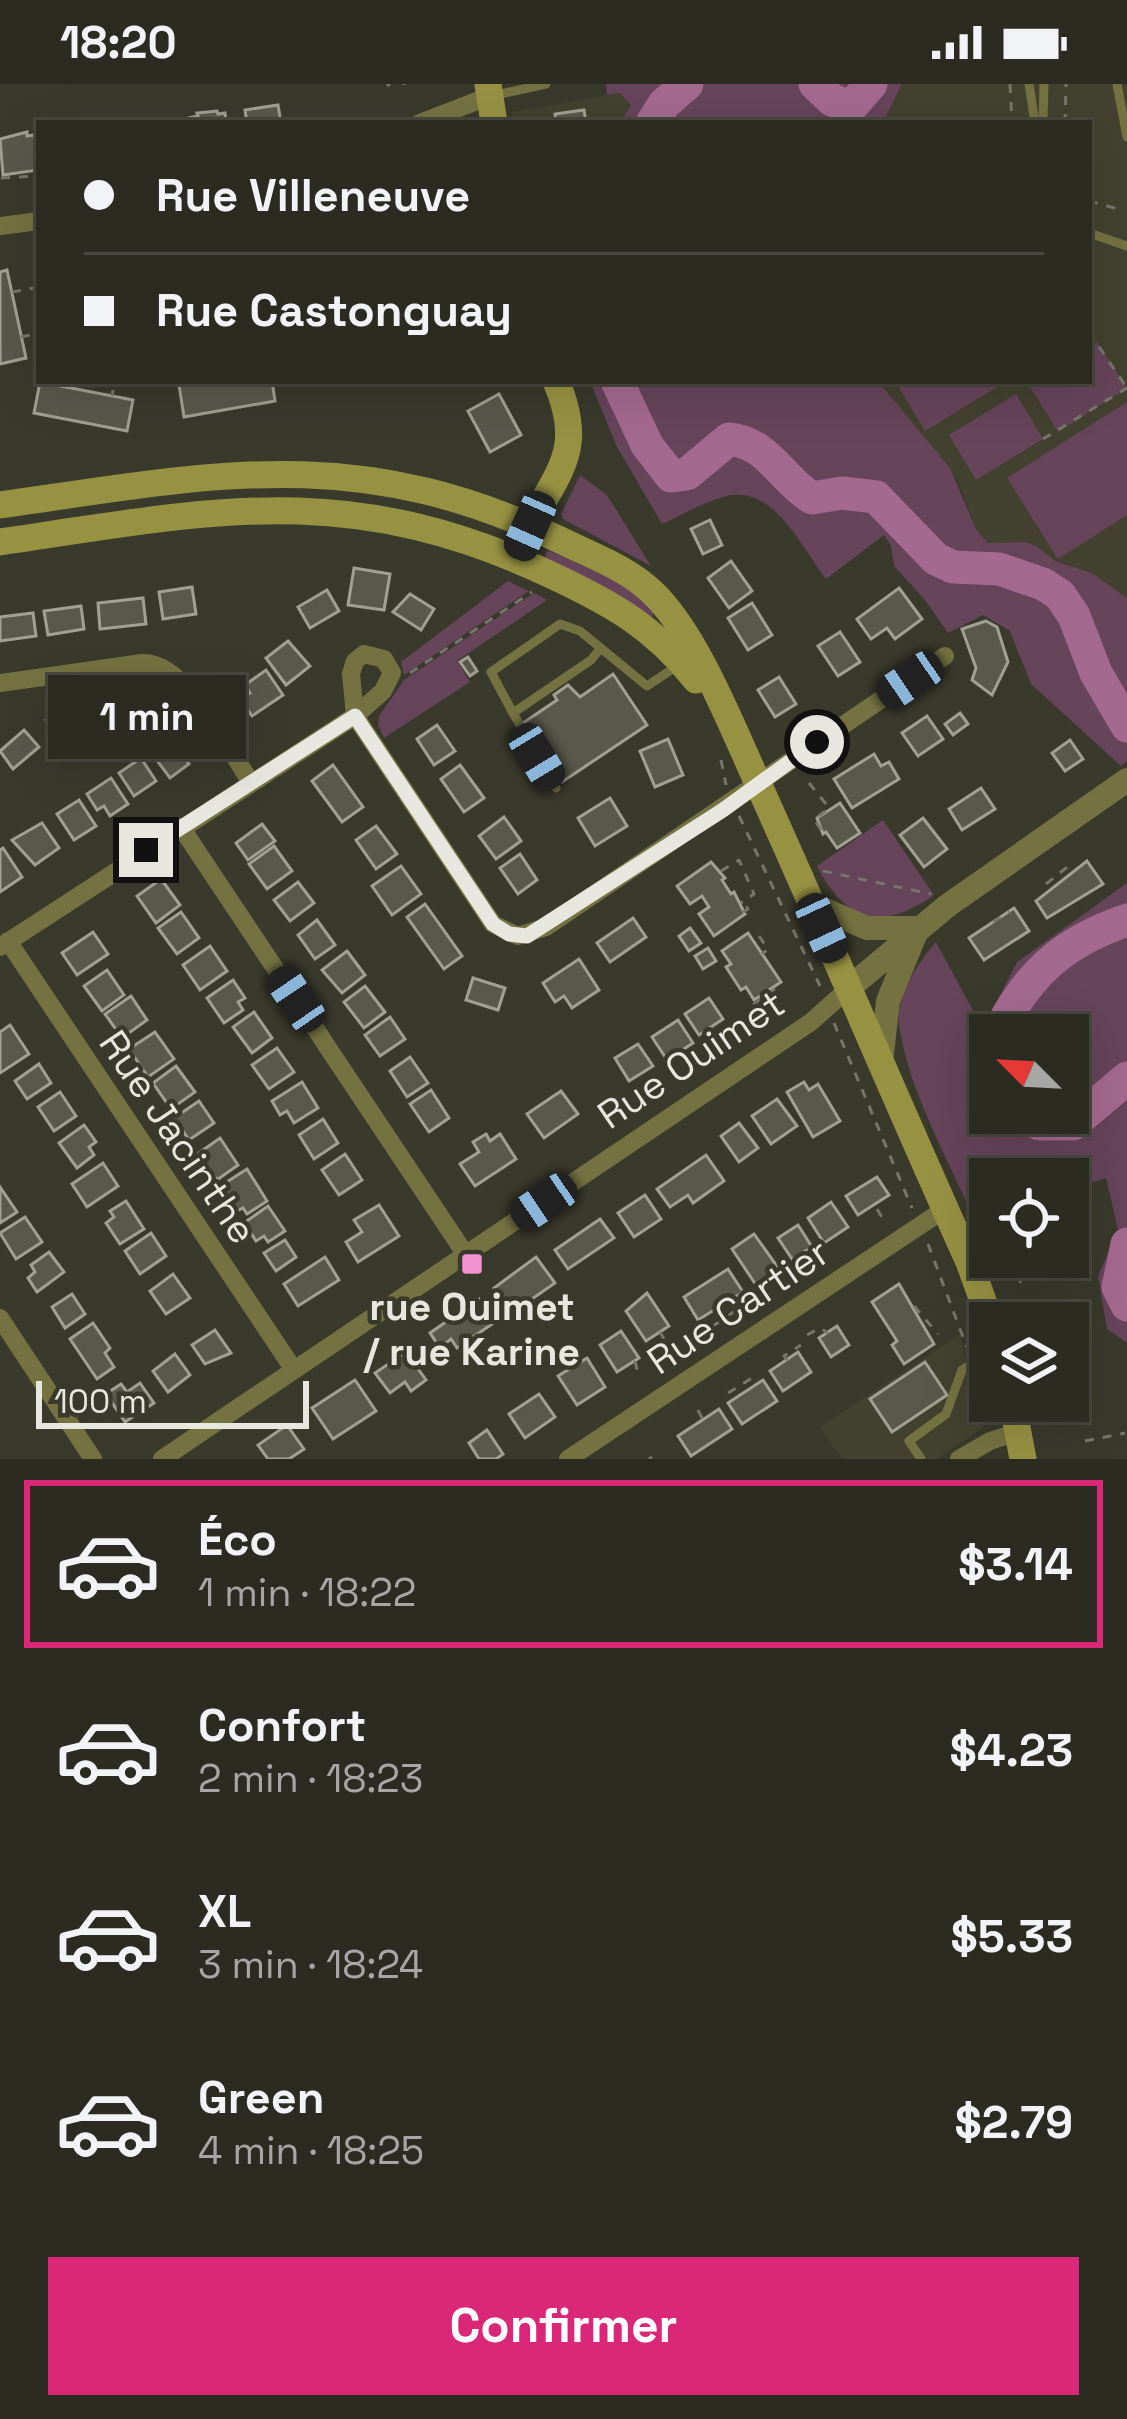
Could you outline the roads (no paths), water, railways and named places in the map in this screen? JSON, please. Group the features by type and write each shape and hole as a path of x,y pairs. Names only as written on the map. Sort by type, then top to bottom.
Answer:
{"main road":[{"path":"515,559 571,442 557,384"},
{"path":"0,505 218,475 310,473 410,486 530,526 626,572 653,592 688,639 758,785 811,904 835,987 881,1063 982,1302"},
{"path":"0,542 216,512 304,509 410,524 515,559 654,633 725,716"}],"street":[{"path":"430,120 491,101"},
{"path":"0,226 36,221"},
{"path":"4,944 355,716 493,924 518,936 546,927 945,656"},
{"path":"0,683 142,663 162,665 186,686 250,781"},
{"name":"Rue Ouimet","path":"162,1459 812,1022 835,987 1127,780"},
{"path":"181,827 466,1255"},
{"path":"811,904 867,928 919,928 887,1001 881,1063"},
{"name":"Rue Jacinthe","path":"4,944 294,1370"},
{"name":"Rue Cartier","path":"568,1459 944,1209"},
{"path":"0,1318 93,1459"},
{"path":"958,1459 990,1441 1021,1446"}],"lane":[{"path":"491,101 564,84"},
{"path":"1029,84 1038,120"},
{"path":"1039,120 1044,84"},
{"path":"1117,84 1127,136"},
{"path":"1092,234 1127,246"},
{"path":"556,788 491,672 560,624 583,627 600,649 647,686 682,662"},
{"path":"513,713 600,649"},
{"path":"921,1459 909,1441 946,1414 962,1370 969,1366"}],"waterway":[{"path":"654,120 687,84"},
{"path":"815,84 832,100 851,107 871,84"},
{"path":"618,384 647,445 671,476 687,474 729,439 743,442 765,454 812,498 842,493 876,497 936,559 953,567 999,569 1060,595 1127,726"},
{"path":"1008,1014 1050,962 1084,939 1127,920"},
{"path":"1089,1110 1127,1078"},
{"path":"1127,1244 1118,1287 1127,1305"}],"place":[{"name":"rue Ouimet / rue Karine","path":"472,1264"}]}
